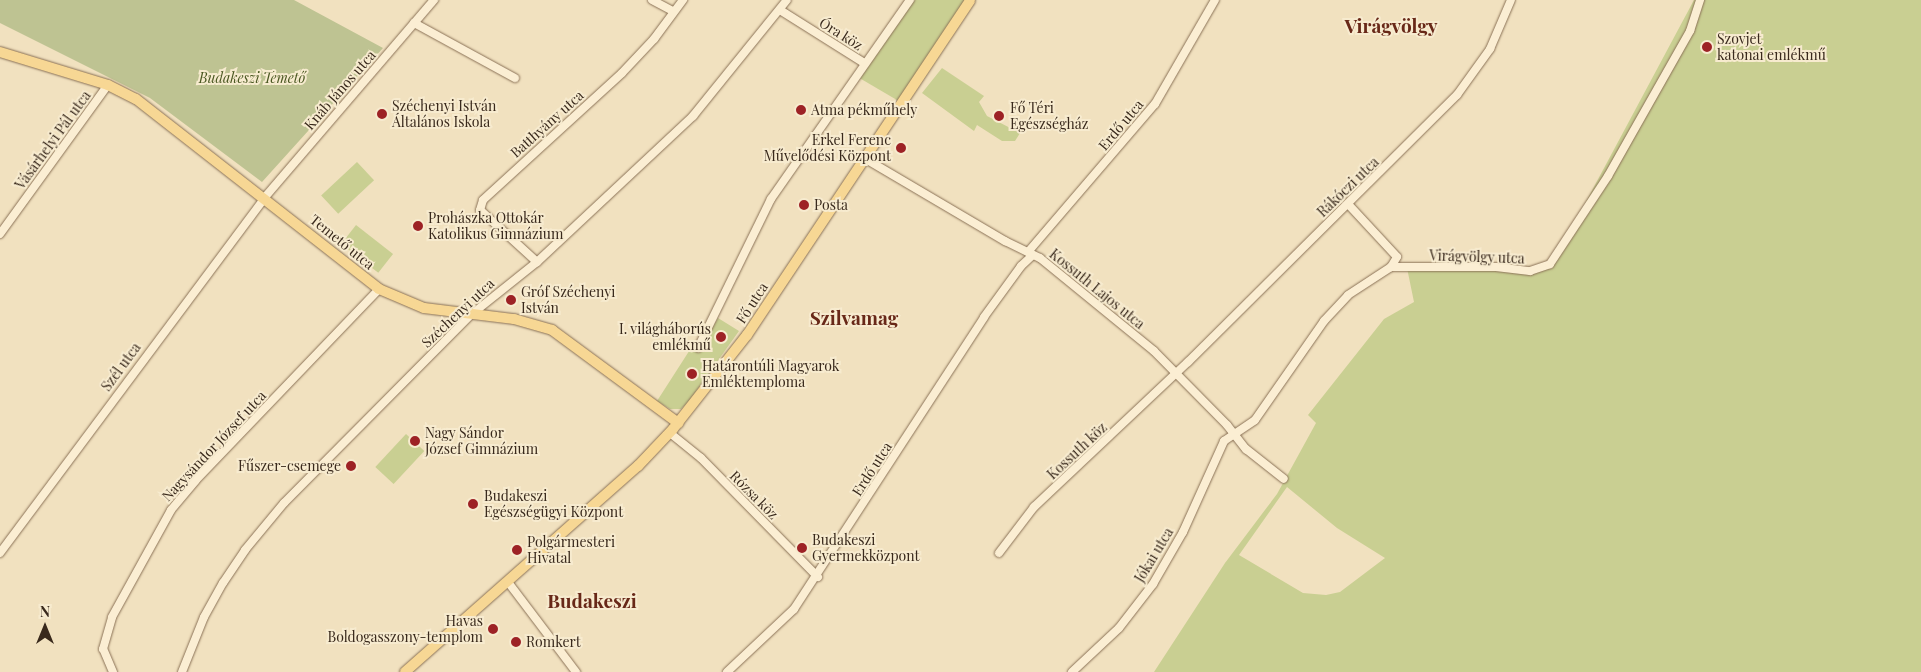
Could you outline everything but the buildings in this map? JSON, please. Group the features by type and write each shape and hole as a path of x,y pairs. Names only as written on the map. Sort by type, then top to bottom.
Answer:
{"main road":[{"name":"Fő utca","path":"405,672 638,466 670,433 747,335 970,0"},
{"name":"Temető utca","path":"0,52 108,84 158,115 265,197 379,289 424,308 514,319 552,330 678,423"}],"street":[{"name":"Knáb János utca","path":"265,197 434,0"},
{"path":"652,0 673,11"},
{"name":"Batthyány utca","path":"537,262 480,210 483,200 622,73 654,40 673,11 683,0"},
{"name":"Széchenyi utca","path":"182,672 204,617 244,550 284,503 472,314 537,262 693,116 787,0"},
{"name":"Fő utca","path":"698,348 771,199 864,63 910,0"},
{"name":"Erdő utca","path":"727,672 771,634 818,577 984,317 1021,266 1028,252 1155,104 1214,0"},
{"name":"Rákóczi utca","path":"1177,373 1348,204 1468,81 1490,49 1510,0"},
{"name":"Virágvölgy utca","path":"1390,267 1496,267 1530,271 1550,264 1603,184 1690,31 1700,0"},
{"name":"Óra köz","path":"780,10 864,63"},
{"path":"414,23 515,78"},
{"name":"Vásárhelyi Pál utca","path":"0,234 108,84"},
{"name":"Kossuth Lajos utca","path":"864,158 1028,252 1134,334 1177,373 1246,449 1284,479"},
{"name":"Szél utca","path":"0,553 265,197"},
{"path":"1234,434 1249,426 1274,398 1324,321 1348,295 1390,267 1397,257 1348,204"},
{"path":"1021,266 1028,252"},
{"name":"Nagysándor József utca","path":"113,672 103,649 109,624 147,549 171,510 195,481 379,289"},
{"name":"Kossuth köz","path":"999,553 1034,507 1177,373"},
{"name":"Rózsa köz","path":"670,433 701,458 818,577"},
{"name":"Jókai utca","path":"1072,672 1120,628 1153,584 1183,532 1224,441 1234,434"},
{"path":"508,582 576,672"}],"green space":[{"name":"Budakeszi Temető","path":"0,0 294,0 383,48 262,182 150,98 0,23"},
{"path":"910,0 970,0 902,103 856,76"},
{"path":"1694,0 1921,0 1921,672 1154,672 1225,563 1277,494 1316,423 1308,415 1384,319 1414,302 1407,268 1544,268 1566,239","holes":["1287,487 1337,528 1385,558 1340,592 1326,595 1303,593 1239,555"]},
{"path":"942,68 984,96 979,102 987,116 1020,133 1015,141 1002,141 977,125 974,131 922,93"},
{"path":"357,162 374,180 338,214 321,195"},
{"path":"356,225 393,254 378,273 341,244"},
{"path":"718,318 739,331 689,401 681,409 670,409 657,401 693,345 701,347"},
{"path":"406,434 424,451 394,484 375,467"}],"place":[{"name":"Szovjet katonai emlékmű","path":"1707,47"},
{"name":"Atma pékműhely","path":"801,110"},
{"name":"Széchenyi István Általános Iskola","path":"382,114"},
{"name":"Fő Téri Egészségház","path":"999,116"},
{"name":"Erkel Ferenc Művelődési Központ","path":"901,148"},
{"name":"Posta","path":"804,205"},
{"name":"Prohászka Ottokár Katolikus Gimnázium","path":"418,226"},
{"name":"Gróf Széchenyi István","path":"511,300"},
{"name":"I. világháborús emlékmű","path":"721,337"},
{"name":"Határontúli Magyarok Emléktemploma","path":"692,374"},
{"name":"Nagy Sándor József Gimnázium","path":"415,441"},
{"name":"Fűszer-csemege","path":"351,466"},
{"name":"Budakeszi Egészségügyi Központ","path":"473,504"},
{"name":"Budakeszi Gyermekközpont","path":"802,548"},
{"name":"Polgármesteri Hivatal","path":"517,550"},
{"name":"Havas Boldogasszony-templom","path":"493,629"},
{"name":"Romkert","path":"516,642"}],"district":[{"name":"Virágvölgy","path":"1391,26"},
{"name":"Szilvamag","path":"854,318"},
{"name":"Budakeszi","path":"592,601"}]}
